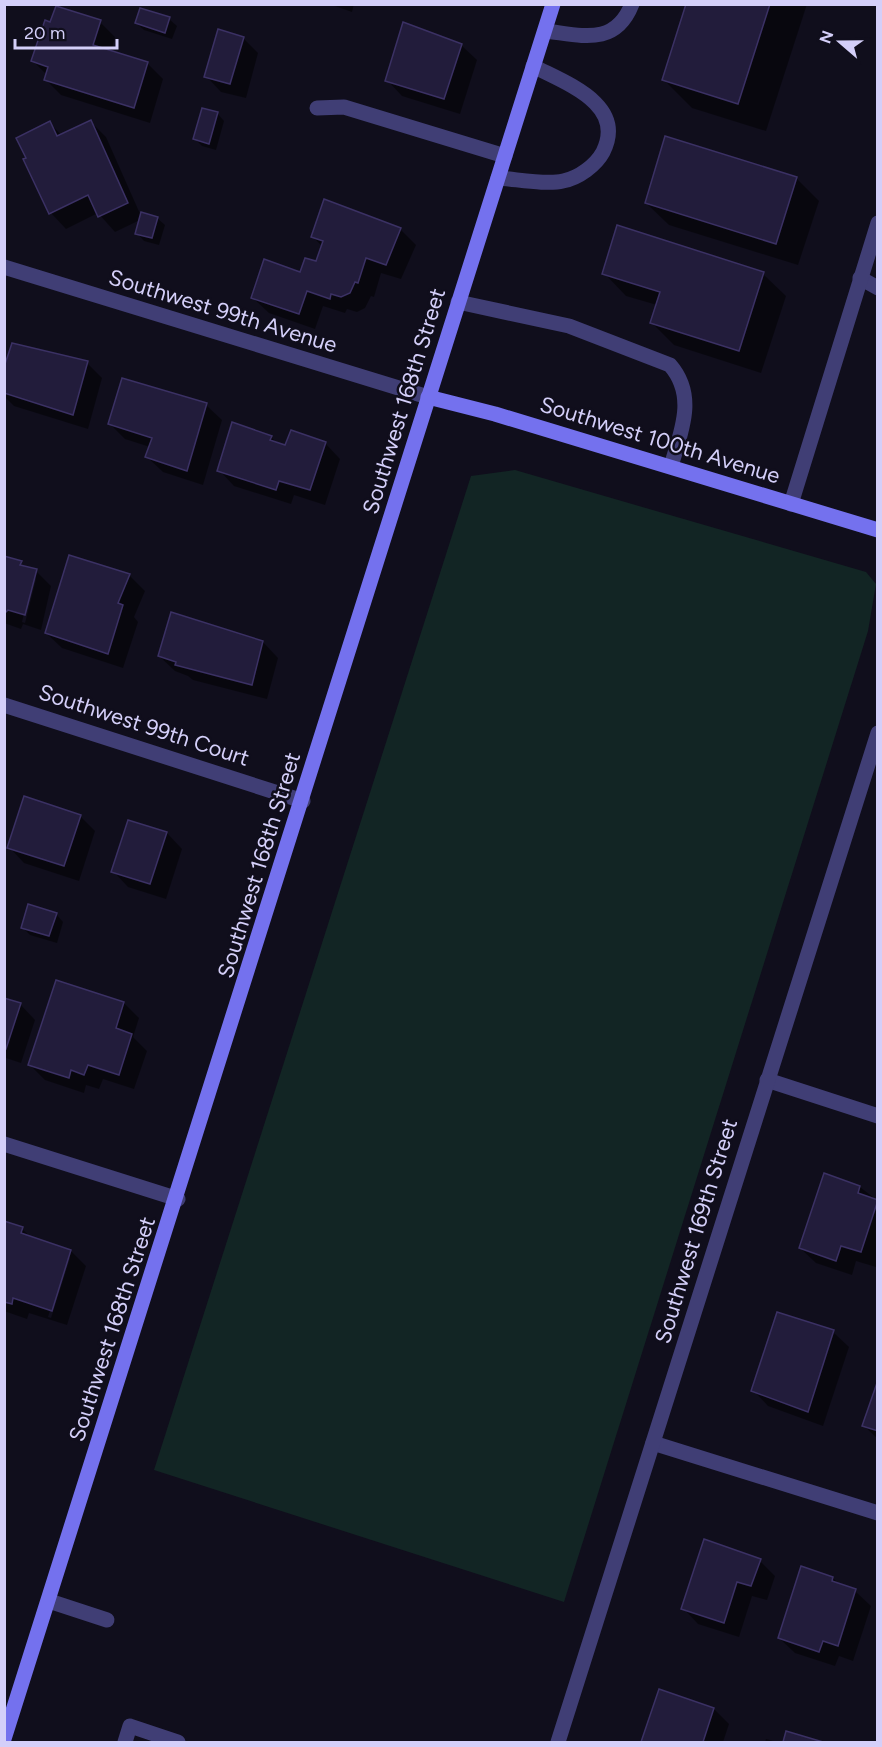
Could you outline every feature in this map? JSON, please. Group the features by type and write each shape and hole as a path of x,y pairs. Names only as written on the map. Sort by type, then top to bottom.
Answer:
{"street":[{"name":"Southwest 168th Street","path":"4,1739 178,1198 428,397 554,4"},
{"path":"545,31 597,37 617,28 632,4"},
{"path":"498,178 564,181 597,164 606,146 607,121 600,107 584,92 533,66"},
{"path":"317,108 354,109 505,156"},
{"path":"791,504 878,223"},
{"name":"Southwest 99th Avenue","path":"4,267 428,397"},
{"path":"860,278 878,288"},
{"path":"458,302 569,326 670,365 679,376 687,413 671,466"},
{"name":"Southwest 100th Avenue","path":"428,397 671,466 878,530"},
{"name":"Southwest 99th Court","path":"4,705 303,801"},
{"name":"Southwest 169th Street","path":"558,1743 878,733"},
{"path":"767,1080 878,1116"},
{"path":"4,1144 178,1198"},
{"path":"653,1443 878,1513"},
{"path":"48,1601 107,1620"},
{"path":"125,1743 130,1726 178,1743"}],"green space":[{"path":"515,470 866,572 876,584 868,631 564,1602 154,1470 471,476"}],"building":[{"path":"686,4 770,4 738,104 662,80"},
{"path":"56,6 101,20 93,45 148,62 134,108 44,80 48,67 31,61 45,20 50,22"},
{"path":"140,8 170,17 165,33 135,23"},
{"path":"403,22 462,44 444,99 385,81"},
{"path":"218,29 244,37 230,84 204,77"},
{"path":"202,108 218,112 209,144 193,139"},
{"path":"91,120 128,203 98,217 88,195 49,214 23,159 26,158 16,138 50,121 57,136"},
{"path":"665,136 797,177 776,244 645,203"},
{"path":"324,199 401,228 386,265 366,258 358,283 355,282 350,293 341,297 331,294 330,299 307,291 299,314 251,298 264,259 300,272 305,258 316,261 323,241 311,237"},
{"path":"141,212 158,217 152,238 135,234"},
{"path":"617,225 764,272 739,351 650,323 660,292 602,274"},
{"path":"12,343 88,361 73,415 4,393 4,367"},
{"path":"122,378 207,403 187,471 145,457 152,438 108,424"},
{"path":"232,422 272,436 270,440 285,445 291,430 326,442 310,490 279,481 276,490 217,471"},
{"path":"69,555 130,574 118,603 123,605 108,654 45,633"},
{"path":"4,556 22,561 20,565 37,569 25,615 8,610 4,614"},
{"path":"171,612 263,641 252,685 175,665 176,662 158,656"},
{"path":"24,796 81,815 64,866 7,848"},
{"path":"128,820 167,832 150,884 111,872"},
{"path":"28,904 57,913 49,936 21,928"},
{"path":"56,980 124,1002 116,1028 132,1034 119,1075 88,1065 84,1075 71,1070 69,1078 28,1065"},
{"path":"4,998 21,1003 6,1049 4,1048"},
{"path":"824,1173 860,1186 858,1193 878,1200 861,1252 841,1246 836,1261 799,1248"},
{"path":"4,1221 23,1227 21,1233 71,1250 52,1311 13,1298 12,1304 4,1302"},
{"path":"777,1312 834,1330 808,1412 751,1391"},
{"path":"878,1380 878,1431 862,1426"},
{"path":"704,1539 761,1559 751,1586 737,1582 724,1623 681,1609"},
{"path":"801,1566 833,1577 832,1581 856,1589 838,1646 823,1641 819,1652 778,1638"},
{"path":"659,1689 714,1708 703,1742 641,1742"},
{"path":"786,1731 823,1742 783,1742"}]}
